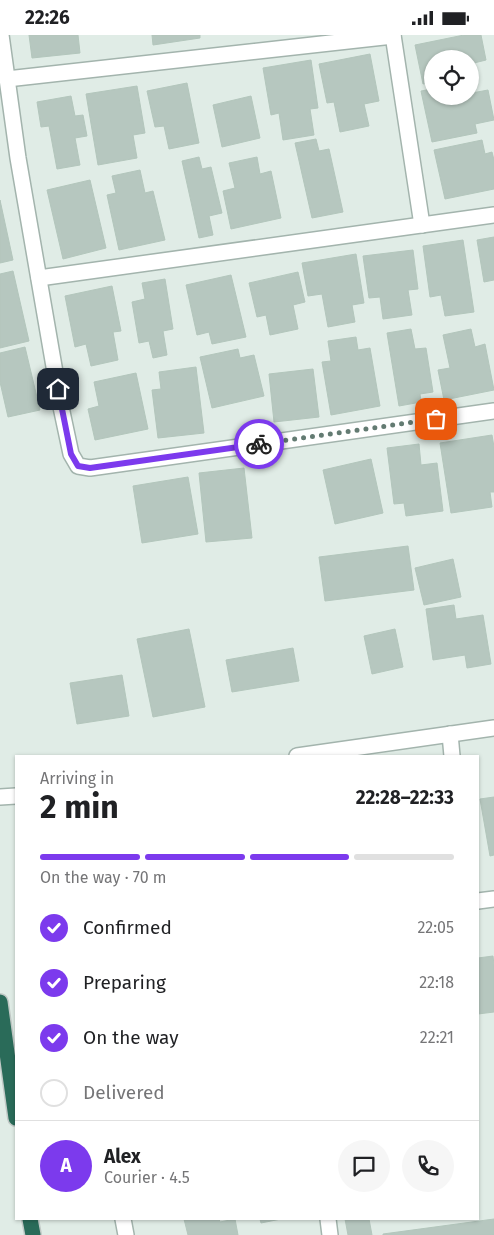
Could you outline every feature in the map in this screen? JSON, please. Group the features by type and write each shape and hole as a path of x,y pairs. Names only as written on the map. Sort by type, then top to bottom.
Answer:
{"highway":[{"path":"0,1002 15,1111"},
{"path":"30,1220 33,1235"}],"street":[{"path":"1,35 18,158 39,278 71,454 78,466 90,468 494,411"},
{"path":"7,79 393,35 422,225"},
{"path":"39,278 494,215"},
{"path":"304,755 494,728"},
{"path":"450,734 452,755"},
{"path":"0,797 15,796"},
{"path":"479,901 494,899"},
{"path":"123,1220 126,1235"},
{"path":"328,1220 330,1235"}],"building":[{"path":"29,35 78,35 80,53 32,58"},
{"path":"152,35 200,35 200,38 153,45"},
{"path":"464,35 481,35 486,60 479,62 479,50 424,50 423,84 415,45"},
{"path":"370,54 379,101 364,104 369,126 340,132 334,102 327,103 319,64"},
{"path":"311,60 318,108 310,109 314,135 283,140 279,113 271,115 263,68"},
{"path":"187,83 199,143 169,149 164,126 155,127 147,91"},
{"path":"137,86 145,133 133,135 137,158 98,165 86,94"},
{"path":"424,90 424,105 421,91"},
{"path":"488,90 494,120 475,124 477,133 432,142 424,105 479,105 479,92"},
{"path":"71,96 75,116 83,115 87,136 75,138 80,165 57,169 49,126 41,127 37,102"},
{"path":"251,96 260,138 222,147 213,105"},
{"path":"316,139 319,151 329,149 343,212 312,218 295,143"},
{"path":"482,140 485,154 492,152 494,160 494,189 445,199 434,150"},
{"path":"199,157 202,169 211,167 222,213 209,216 213,235 199,238 182,161"},
{"path":"257,157 260,174 271,171 281,218 231,229 223,191 235,188 229,163"},
{"path":"140,170 145,193 153,191 165,240 119,250 107,195 116,193 112,176"},
{"path":"90,180 106,248 63,259 47,190"},
{"path":"0,200 13,260 0,263"},
{"path":"494,237 494,280 484,282 477,240"},
{"path":"463,240 474,312 445,316 441,295 430,297 423,246"},
{"path":"413,250 418,289 408,290 412,315 383,319 380,297 369,298 363,256"},
{"path":"356,254 364,303 352,305 355,322 328,327 322,294 308,296 302,263"},
{"path":"13,271 29,341 0,348 0,274"},
{"path":"298,272 305,302 293,305 298,329 270,335 266,315 257,317 249,283"},
{"path":"231,275 246,337 212,344 209,332 197,335 186,285"},
{"path":"165,279 173,329 163,331 167,355 153,358 149,341 139,343 132,302 145,299 142,283"},
{"path":"112,286 121,331 113,332 118,360 91,366 86,344 75,347 65,296"},
{"path":"411,329 415,349 426,348 433,392 420,394 421,402 399,406 387,333"},
{"path":"471,329 475,347 485,344 494,390 444,400 438,370 450,368 443,335"},
{"path":"356,337 358,350 370,348 380,406 331,415 322,362 331,361 328,341"},
{"path":"25,347 40,410 8,417 0,382 0,353"},
{"path":"238,349 240,358 254,355 264,396 212,408 200,357"},
{"path":"196,367 204,433 158,438 152,390 161,389 159,372"},
{"path":"313,369 319,417 274,422 269,374"},
{"path":"136,373 148,429 95,440 88,409 99,406 94,382"},
{"path":"492,435 494,447 494,492 490,492 492,507 451,513 440,443"},
{"path":"419,444 421,465 437,463 443,511 406,516 404,503 394,504 387,448"},
{"path":"371,459 383,513 335,524 323,470"},
{"path":"244,468 252,538 206,542 199,473"},
{"path":"188,477 198,534 142,543 133,486"},
{"path":"408,546 414,590 325,601 319,557"},
{"path":"453,559 461,597 424,605 415,568"},
{"path":"454,605 456,619 483,615 491,664 467,668 465,655 433,660 426,609"},
{"path":"189,629 205,707 153,717 137,639"},
{"path":"395,629 403,667 372,674 364,636"},
{"path":"293,648 299,681 232,692 226,660"},
{"path":"122,675 129,716 77,724 70,683"},
{"path":"494,797 494,855 490,856 480,799"},
{"path":"493,956 494,1012 479,1014 479,958"},
{"path":"494,1219 494,1235 383,1235 383,1234"},
{"path":"184,1220 219,1220 220,1222 235,1220 238,1235 188,1235"},
{"path":"260,1220 276,1220 261,1223"},
{"path":"345,1220 369,1220 372,1235 348,1235"}],"way so far":[{"path":"259,444 436,419"}],"route":[{"path":"58,389 71,454 78,466 90,468 259,444"}]}
